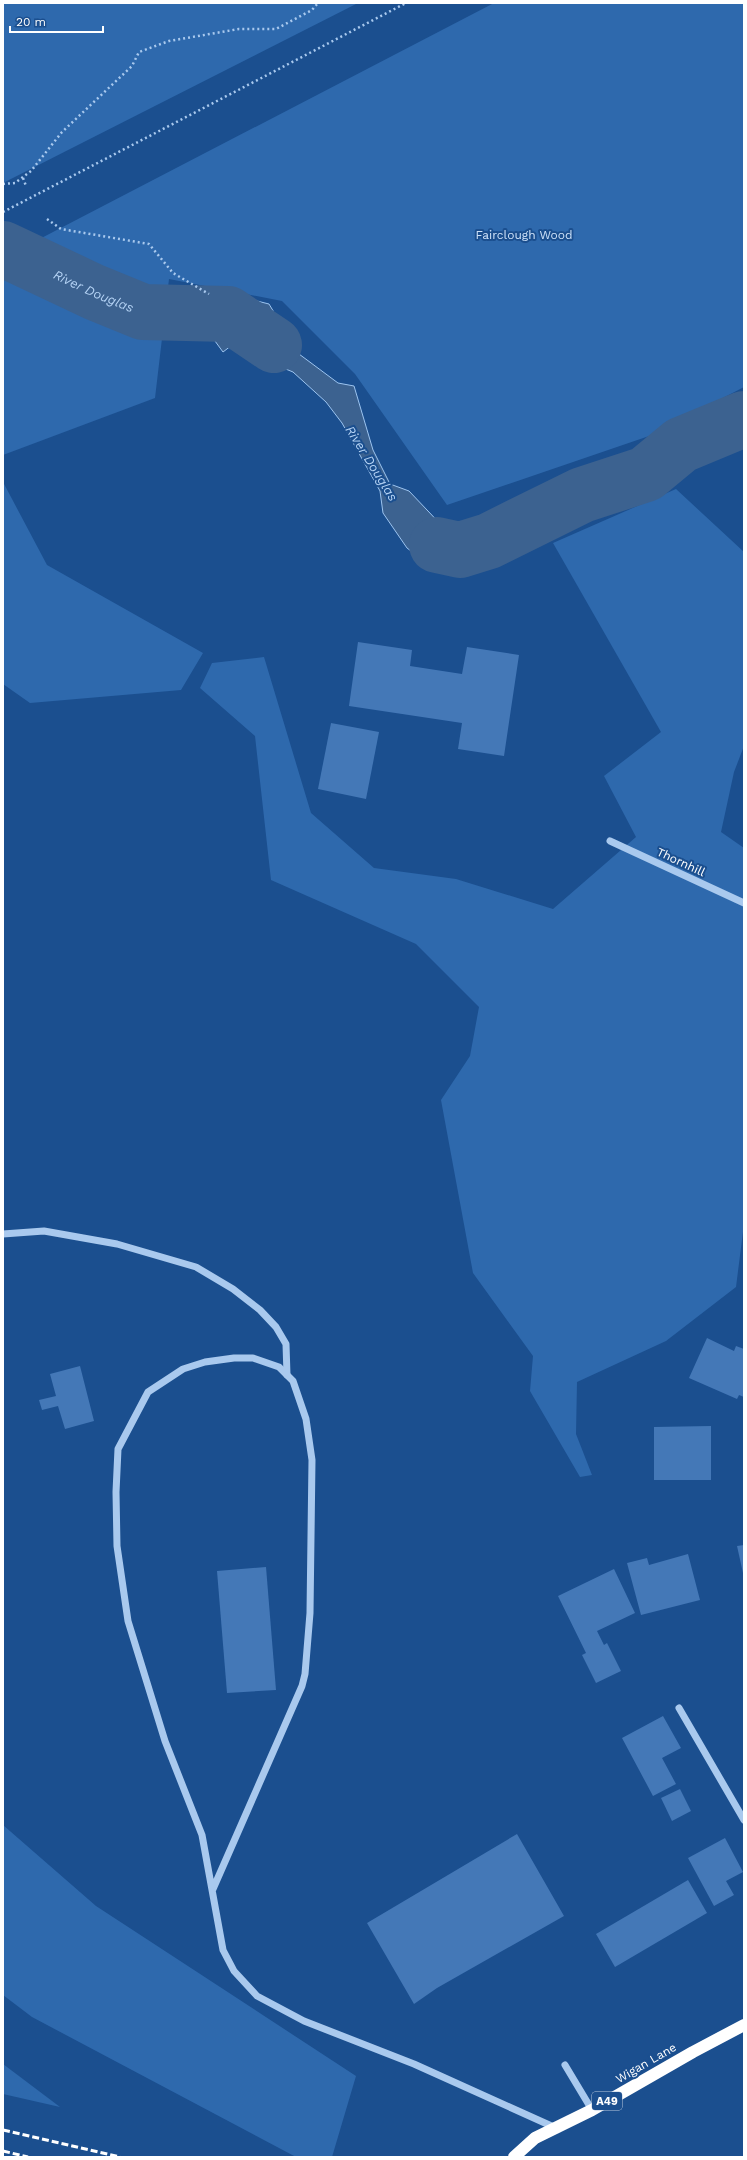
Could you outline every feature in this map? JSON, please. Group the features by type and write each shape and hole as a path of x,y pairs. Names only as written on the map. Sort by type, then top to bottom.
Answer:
{"highway":[{"name":"Wigan Lane","path":"518,2153 535,2138 592,2110 693,2052 744,2025"}],"street":[{"name":"Thornhill","path":"610,841 744,903"},
{"path":"3,1234 51,1232 117,1244 196,1267 233,1289 260,1310 276,1327 286,1344 287,1375"},
{"path":"213,1888 264,1768 296,1702 305,1674 310,1613 312,1460 306,1419 293,1381 279,1367 253,1358 234,1358 205,1362 183,1369 148,1392 118,1448 116,1492 117,1546 128,1620 166,1741 202,1834 213,1888 217,1926 223,1950 234,1971 257,1996 304,2021 414,2064 556,2128"},
{"path":"679,1708 744,1820"},
{"path":"565,2065 592,2110"}],"path":[{"path":"3,184 15,183 23,178 40,161 62,132 132,66 139,52 169,41 239,29 276,28 312,10 318,3"},
{"path":"3,212 406,3"},
{"path":"23,178 26,186"},
{"path":"47,219 61,229 149,244 173,273 209,294"}],"green space":[{"path":"3,3 358,3 3,183"},
{"name":"Fairclough Wood","path":"494,3 744,3 744,387 652,435 447,505 355,374 282,301 169,279 155,398 3,455 3,258"},
{"path":"3,482 47,565 203,653 181,690 30,703 3,684"},
{"path":"676,489 744,552 744,746 734,772 721,832 744,848 744,1224 736,1287 666,1341 577,1382 576,1434 592,1475 580,1477 530,1391 533,1356 473,1273 441,1100 470,1056 479,1007 416,944 271,880 255,736 200,688 212,663 264,657 311,813 374,868 456,879 553,909 636,837 604,776 661,732 553,543"},
{"path":"3,1825 96,1906 356,2076 332,2157 296,2157 32,2017 3,1995"},
{"path":"3,2064 60,2107 3,2094"}],"water":[{"path":"241,297 269,304 299,354 338,383 354,386 373,450 390,484 409,491 446,530 481,530 504,520 512,534 505,560 472,571 440,573 407,548 383,513 380,491 342,423 326,402 293,372 249,354 236,342 223,352 204,326 207,306 244,312"}],"building":[{"path":"358,642 412,650 410,666 462,674 467,647 519,655 504,756 458,749 462,723 349,706"},
{"path":"331,723 379,732 366,799 318,789"},
{"path":"707,1338 734,1351 736,1346 744,1349 744,1397 739,1395 737,1399 689,1378"},
{"path":"80,1366 94,1421 65,1429 58,1406 42,1410 39,1400 56,1396 50,1374"},
{"path":"711,1426 711,1480 654,1480 654,1427"},
{"path":"744,1545 744,1573 743,1573 737,1546"},
{"path":"688,1554 700,1600 641,1615 627,1563 647,1558 649,1565"},
{"path":"266,1567 276,1690 227,1693 217,1571"},
{"path":"614,1569 635,1613 597,1631 604,1645 607,1643 621,1671 596,1683 582,1655 586,1653 558,1596"},
{"path":"663,1716 681,1748 662,1758 676,1784 653,1796 622,1738"},
{"path":"680,1789 691,1811 672,1821 661,1798"},
{"path":"517,1834 564,1916 437,1988 414,2004 367,1923"},
{"path":"725,1838 743,1872 726,1881 734,1895 714,1906 688,1858"},
{"path":"688,1880 707,1913 615,1967 596,1934"}],"waterway":[{"name":"River Douglas","path":"3,249 94,292 143,312 228,314 274,345"},
{"name":"River Douglas","path":"437,545 460,550 489,541 582,495 646,474 681,445 744,419"}],"railway":[{"path":"3,2130 120,2157"},
{"path":"3,2151 28,2157"}]}
